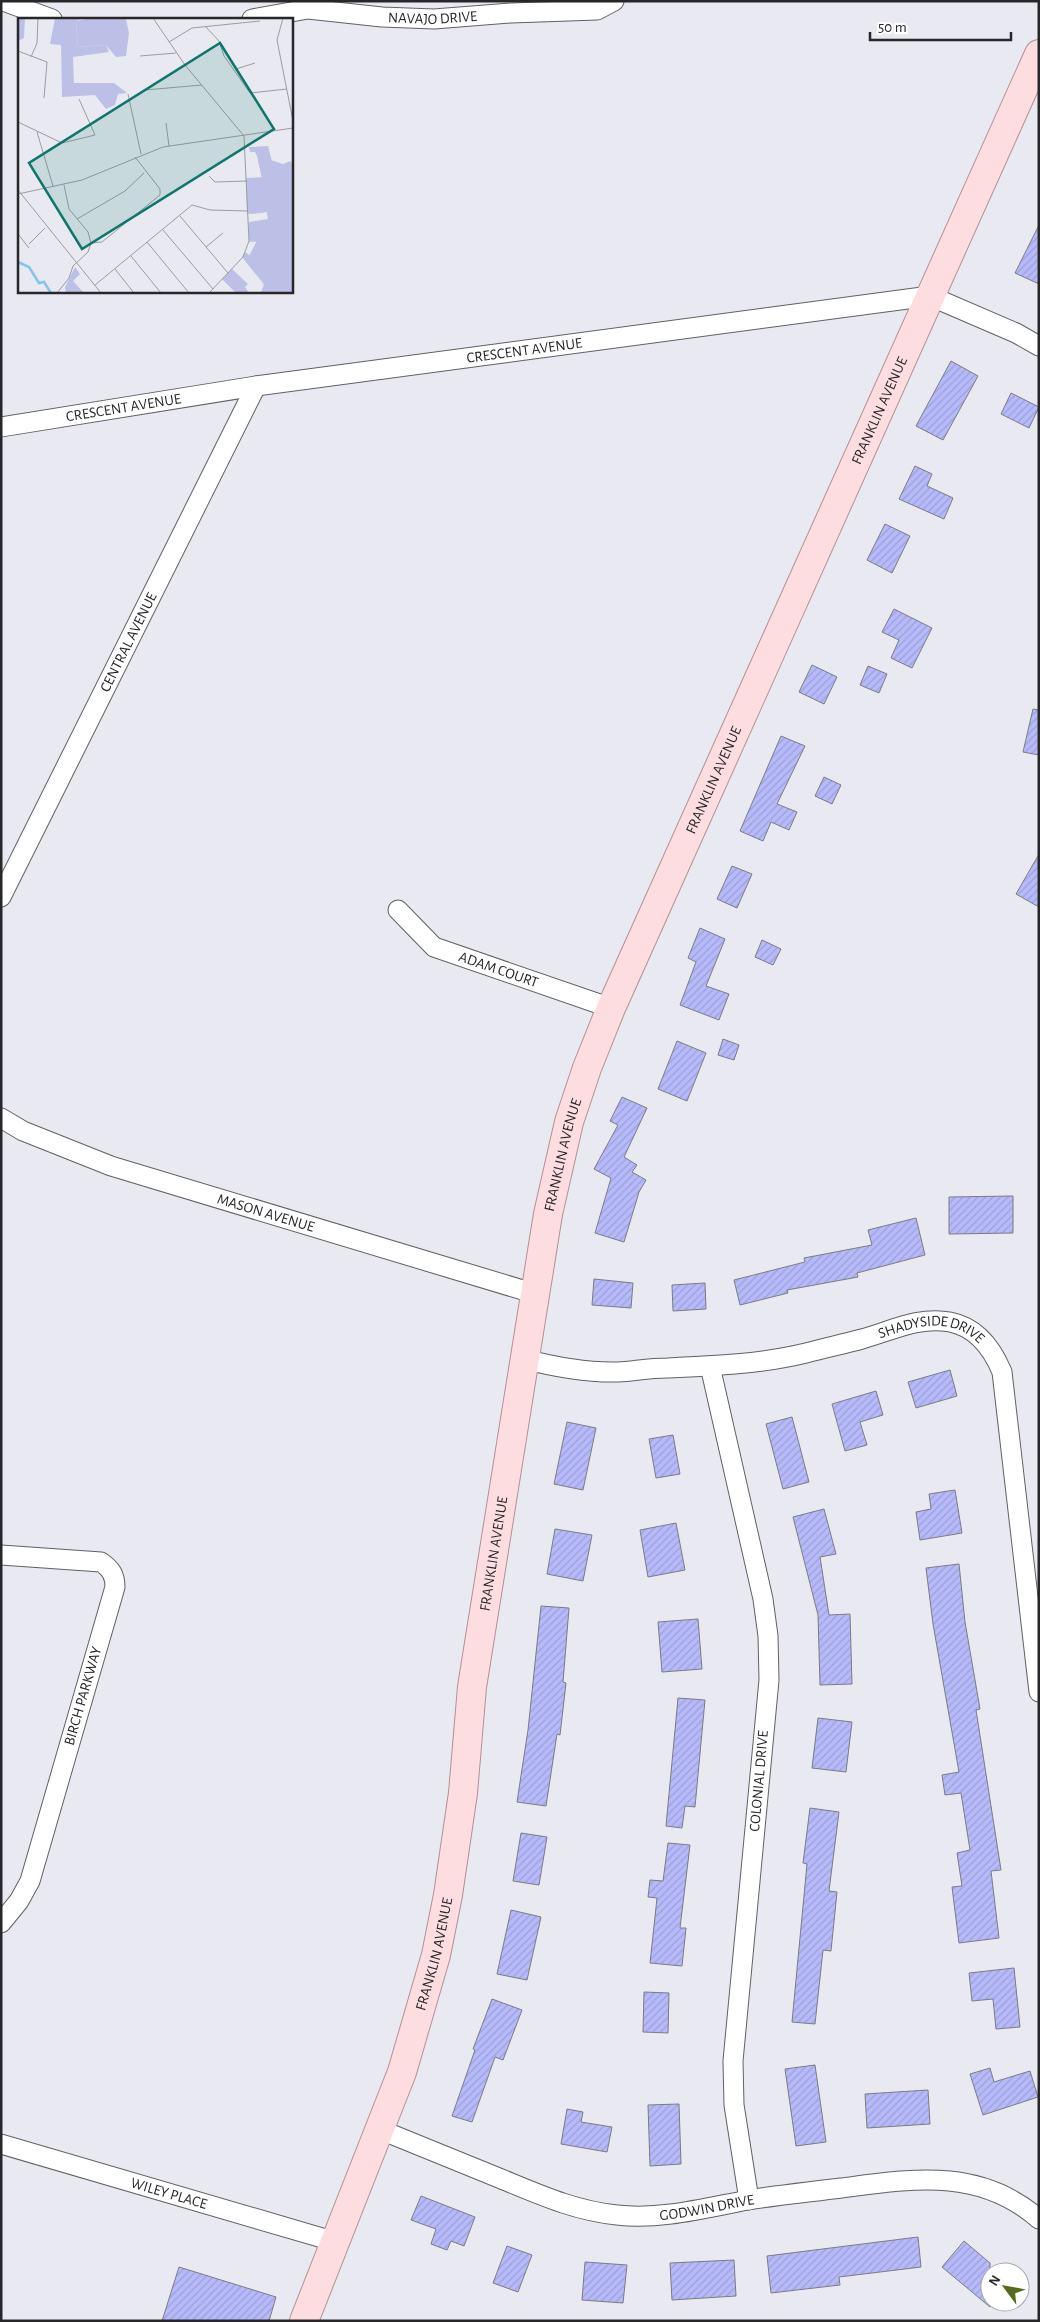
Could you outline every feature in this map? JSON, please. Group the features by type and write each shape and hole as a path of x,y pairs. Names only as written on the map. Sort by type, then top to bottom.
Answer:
{"main road":[{"name":"FRANKLIN AVENUE","path":"304,2321 381,2130 420,2014 448,1895 463,1793 472,1687 550,1205 569,1122 587,1068 611,1008 1039,54"}],"street":[{"path":"3,1 49,18"},
{"name":"NAVAJO DRIVE","path":"256,18 308,5 382,17 434,19 511,13 597,10 614,1"},
{"path":"930,296 1016,333 1039,346"},
{"name":"CRESCENT AVENUE","path":"1,427 256,386 930,296"},
{"name":"CENTRAL AVENUE","path":"1,897 256,386"},
{"name":"ADAM COURT","path":"398,910 434,947 611,1008"},
{"name":"MASON AVENUE","path":"1,1118 23,1130 111,1166 536,1294"},
{"name":"SHADYSIDE DRIVE","path":"524,1359 555,1367 588,1372 710,1366 801,1354 862,1339 915,1322 933,1320 952,1322 969,1329 984,1340 994,1354 1002,1372 1039,1692"},
{"name":"COLONIAL DRIVE","path":"710,1366 763,1599 768,1636 769,1680 733,2061 734,2105 749,2200"},
{"name":"BIRCH PARKWAY","path":"1,1555 101,1562 109,1567 115,1577 115,1587 30,1881 19,1901 1,1923"},
{"name":"GODWIN DRIVE","path":"381,2130 550,2200 616,2215 665,2215 749,2200 897,2179 924,2178 950,2180 980,2187 1037,2213"},
{"name":"WILEY PLACE","path":"1,2144 336,2242"}],"building":[{"path":"1039,225 1039,284 1015,273"},
{"path":"951,361 978,376 943,440 916,426"},
{"path":"1011,393 1039,407 1029,428 1001,414"},
{"path":"915,466 932,474 927,486 953,498 944,519 899,499"},
{"path":"885,524 910,536 892,573 867,560"},
{"path":"894,609 932,628 912,668 891,658 899,640 882,632"},
{"path":"812,665 837,677 824,704 799,692"},
{"path":"868,666 887,674 879,693 860,685"},
{"path":"1033,709 1039,710 1039,755 1023,752"},
{"path":"781,736 805,746 777,804 797,812 789,830 771,822 763,841 740,831"},
{"path":"824,777 841,785 832,804 815,796"},
{"path":"1039,854 1039,907 1016,894"},
{"path":"732,866 752,874 737,908 717,899"},
{"path":"700,928 725,939 706,986 729,994 719,1020 680,1005 696,962 688,958"},
{"path":"762,940 781,949 773,965 755,957"},
{"path":"723,1039 739,1045 734,1060 718,1055"},
{"path":"677,1041 706,1053 687,1101 658,1089"},
{"path":"622,1097 647,1108 624,1157 637,1165 632,1172 646,1180 639,1192 624,1242 595,1233 611,1178 594,1169 618,1125 610,1121"},
{"path":"1013,1196 1013,1233 949,1234 949,1197"},
{"path":"916,1218 925,1255 857,1273 858,1277 787,1290 788,1293 740,1305 734,1280 805,1262 804,1258 872,1245 868,1230"},
{"path":"594,1279 633,1283 631,1308 592,1305"},
{"path":"705,1283 706,1309 673,1311 672,1285"},
{"path":"950,1370 957,1396 916,1408 908,1382"},
{"path":"876,1391 883,1415 860,1422 867,1445 845,1451 832,1404"},
{"path":"792,1417 809,1482 783,1489 766,1424"},
{"path":"567,1422 596,1428 583,1490 554,1484"},
{"path":"673,1435 680,1474 656,1478 649,1439"},
{"path":"955,1490 962,1533 920,1540 916,1512 931,1509 929,1494"},
{"path":"824,1509 836,1554 820,1557 829,1615 850,1614 852,1684 820,1685 818,1615 793,1517"},
{"path":"676,1523 685,1570 648,1577 640,1530"},
{"path":"555,1529 592,1535 583,1581 547,1574"},
{"path":"959,1564 965,1622 980,1709 976,1710 1001,1870 991,1871 999,1938 959,1943 952,1887 962,1886 957,1853 970,1850 961,1793 945,1795 942,1775 959,1772 933,1624 926,1568"},
{"path":"541,1606 569,1608 563,1682 566,1683 560,1735 557,1734 546,1806 517,1802 528,1730"},
{"path":"698,1619 702,1669 662,1672 658,1622"},
{"path":"678,1698 705,1700 695,1807 685,1806 682,1828 666,1826"},
{"path":"818,1718 852,1722 846,1772 812,1768"},
{"path":"810,1808 839,1812 829,1891 837,1892 831,1951 823,1950 815,2024 792,2022 807,1864 803,1863"},
{"path":"521,1833 547,1837 539,1885 513,1881"},
{"path":"668,1843 690,1845 680,1928 686,1928 682,1966 650,1963 657,1898 648,1897 650,1880 663,1881"},
{"path":"511,1910 541,1917 527,1980 497,1974"},
{"path":"1014,1968 1020,2027 996,2029 993,1999 972,2001 969,1973"},
{"path":"644,1992 669,1993 668,2033 643,2032"},
{"path":"492,1999 522,2010 503,2060 495,2057 472,2122 452,2116 475,2050 473,2049"},
{"path":"815,2065 826,2142 796,2146 785,2069"},
{"path":"990,2068 994,2082 1030,2071 1038,2097 983,2115 970,2074"},
{"path":"928,2090 930,2124 867,2128 865,2094"},
{"path":"679,2104 681,2164 650,2166 648,2105"},
{"path":"567,2109 583,2112 581,2122 612,2127 607,2152 561,2144"},
{"path":"421,2196 475,2217 464,2246 451,2241 447,2250 431,2244 436,2229 411,2220"},
{"path":"918,2237 921,2267 839,2277 840,2285 771,2293 767,2256"},
{"path":"964,2241 989,2262 980,2262 980,2299 942,2267"},
{"path":"507,2246 532,2255 518,2292 493,2283"},
{"path":"734,2260 736,2296 672,2300 670,2263"},
{"path":"585,2262 627,2265 623,2303 582,2300"},
{"path":"179,2267 276,2297 269,2321 162,2321"}]}
